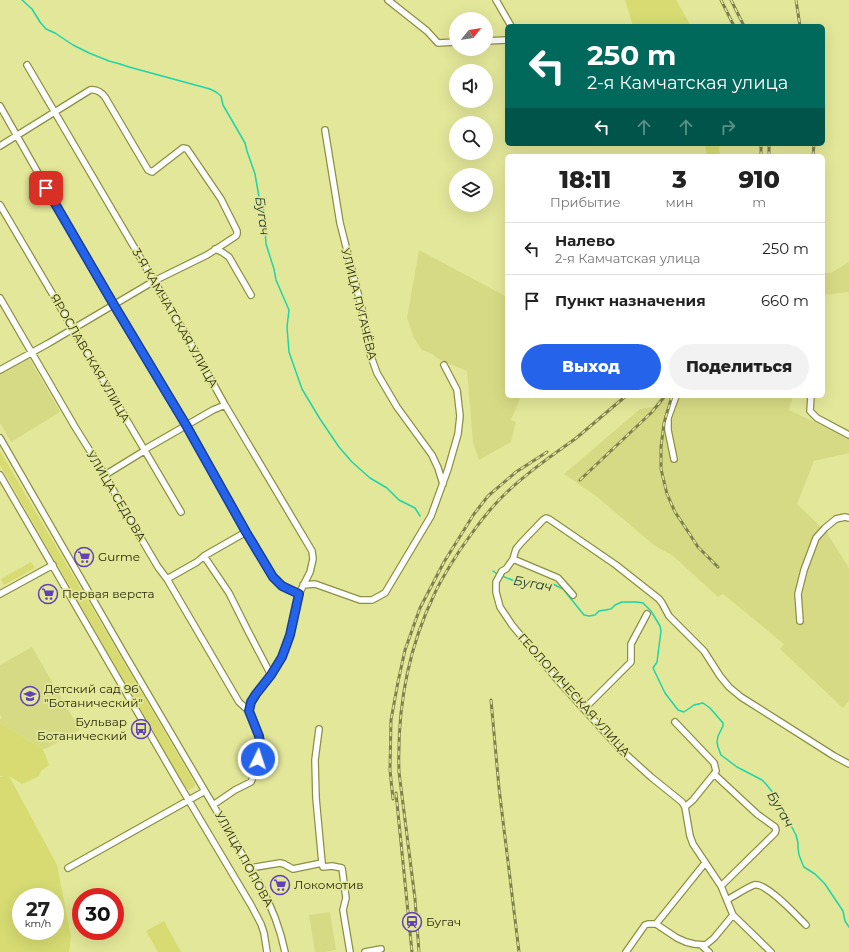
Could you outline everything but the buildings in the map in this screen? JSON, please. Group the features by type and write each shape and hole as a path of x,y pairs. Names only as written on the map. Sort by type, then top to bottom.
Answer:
{"street":[{"path":"388,0 427,31 438,43 449,42"},
{"path":"496,0 510,24"},
{"path":"493,41 505,40"},
{"name":"3-Я КАМЧАТСКАЯ УЛИЦА","path":"27,65 312,551 313,559 310,572 303,586"},
{"path":"0,146 90,90 97,90 106,97 148,170 152,172 183,148 187,149 221,199 237,231 236,236 207,254 154,281 0,370"},
{"path":"0,106 273,577 287,589 299,594"},
{"name":"УЛИЦА ПУГАЧЁВА","path":"325,130 340,223 364,317 369,351 377,373 397,407 432,455 443,484"},
{"name":"ЯРОСЛАВСКАЯ УЛИЦА","path":"0,204 181,512"},
{"path":"215,249 229,257 251,295"},
{"name":"УЛИЦА СЕДОВА","path":"0,298 239,702 249,711"},
{"path":"213,805 235,790 251,782 255,772 260,743 259,736 249,711 251,702 282,657 290,635 299,594 303,586 314,584 360,600 372,600 385,593 431,516 448,469 458,434 460,416 457,390 444,364"},
{"path":"674,459 668,430 668,418 675,398"},
{"path":"811,398 810,411 817,418 849,435"},
{"path":"105,475 186,425 225,405"},
{"name":"УЛИЦА ПОПОВА","path":"0,438 259,883 272,910 285,952"},
{"name":"УЛИЦА ПОПОВА","path":"0,475 261,924 267,952"},
{"path":"800,621 798,594 804,570 816,538 836,519 845,516 849,518"},
{"path":"573,595 558,578 513,559 516,549 546,518 616,565 659,599 669,616 704,651 720,676 729,687 741,697 849,764"},
{"path":"167,579 246,532"},
{"path":"204,556 229,592 271,675"},
{"name":"ГЕОЛОГИЧЕСКАЯ УЛИЦА","path":"513,559 506,569 502,571 496,582 496,592 500,607 555,677 620,749 682,802 685,807"},
{"path":"0,594 53,565"},
{"path":"584,709 631,662 631,644 647,614"},
{"path":"675,722 714,764 716,771 693,800 685,807 690,836 693,844 721,886 733,915 771,952"},
{"path":"319,729 316,760 316,790 322,863 323,867 332,866 342,868 346,898 343,910 350,952"},
{"path":"714,774 757,814 775,827 776,830 775,833 721,886"},
{"path":"68,868 205,792"},
{"path":"250,868 280,863 293,869 322,863"},
{"path":"656,924 706,863"},
{"path":"727,900 754,885 762,886 778,898 806,925"},
{"path":"626,952 645,925 656,924 677,938 686,942 701,945 708,943 714,938 733,915"},
{"path":"701,945 709,952"},
{"path":"365,952 382,949"}],"shaded area":[{"path":"625,0 676,0 690,24 632,24"},
{"path":"705,146 719,146 720,154 707,154"},
{"path":"419,250 505,296 505,398 520,398 511,420 516,422 511,442 479,460 473,443 467,371 422,350 414,338 407,318"},
{"path":"849,262 849,292 825,295 825,273 831,273"},
{"path":"29,358 60,412 11,442 0,423 0,374"},
{"path":"660,398 792,398 789,410 849,438 849,453 814,461 797,504 827,533 849,568 849,701 843,708 780,649 784,644 723,594 718,597 672,555 655,546 596,496 564,474 640,409 653,407"},
{"path":"0,451 194,782 194,787 189,790 185,787 0,465"},
{"path":"31,562 35,568 4,585 1,579"},
{"name":"Детский сад 96 \"Ботанический\"","path":"32,647 80,730 43,749 0,723 0,719 2,718 0,714 0,665"},
{"path":"0,723 43,749 49,765 41,771 39,776 22,784 9,776 57,865 61,888 12,888 12,940 64,940 64,901 71,937 69,952 0,952 0,777 5,776 0,776"},
{"path":"330,912 336,950 315,952 309,915"},
{"path":"164,921 181,952 158,952 146,931"}],"waterway":[{"name":"Бугач","path":"22,0 32,9 46,29 89,53 129,67 210,89 221,96 223,105 245,143 255,174 259,197 264,211 266,244 276,280 289,310 287,327 289,352 302,389 339,447 352,462 370,478 387,488 399,500 415,508 420,516"},
{"path":"493,571 497,574"},
{"name":"Бугач","path":"502,576 522,583 553,584 563,589 584,615 595,615 599,611 611,609 615,605 622,602 643,603 651,611 660,626 661,631 657,662 653,668 665,693 678,710 684,712 694,705 703,703 710,708 723,723 717,742 721,755 737,767 762,780 774,794 796,835 799,855 804,867 815,874 825,884 843,911 845,921 849,927"}],"railway":[{"path":"721,0 733,24"},
{"path":"731,0 743,24"},
{"path":"796,0 800,24"},
{"path":"761,146 761,154"},
{"path":"769,146 769,154"},
{"path":"813,154 814,146"},
{"path":"419,952 415,899 399,772 402,703 417,637 443,577 460,550 493,506 522,479 575,439 624,398"},
{"path":"580,480 652,412 663,398"},
{"path":"671,398 664,423 661,447 661,469 667,494 675,512 698,547 718,567"},
{"path":"393,799 390,770 391,720 405,650 420,608 444,562 474,514 488,496 516,472 547,452"},
{"path":"491,700 499,788 519,952"},
{"path":"396,793 412,952"}],"place":[{"name":"Gurme","path":"84,557"},
{"name":"Первая верста","path":"48,594"},
{"name":"Детский сад 96 \"Ботанический\"","path":"30,696"},
{"name":"Бульвар Ботанический","path":"141,729"},
{"name":"Локомотив","path":"280,885"},
{"name":"Бугач","path":"412,922"}],"route":[{"path":"46,188 186,425 273,577 282,586 299,594 290,635 282,657 251,702 249,711 259,736 260,743 258,759"}]}
